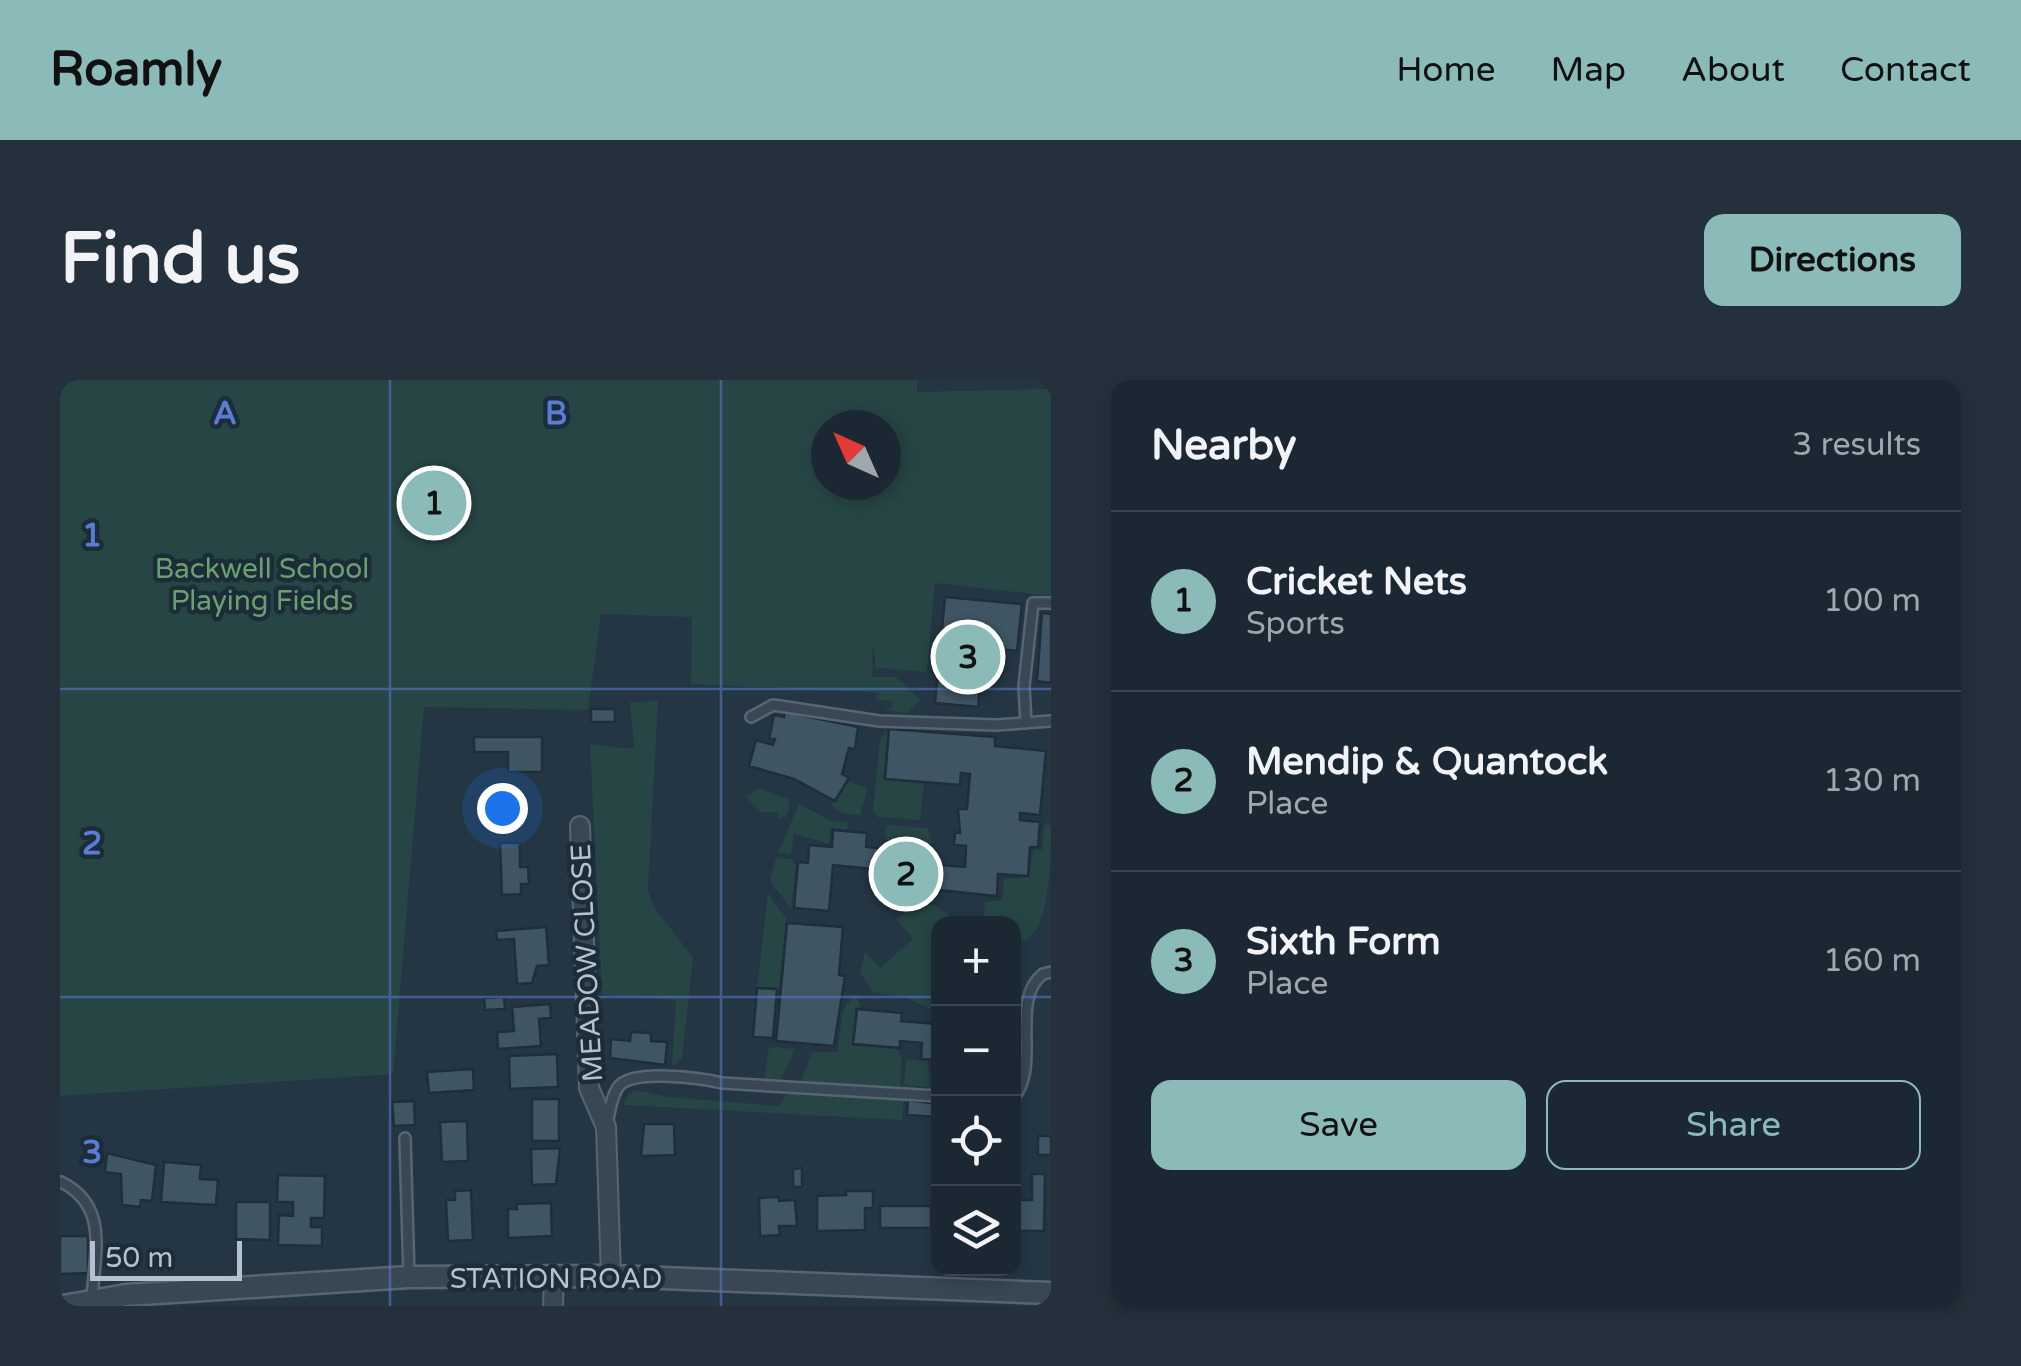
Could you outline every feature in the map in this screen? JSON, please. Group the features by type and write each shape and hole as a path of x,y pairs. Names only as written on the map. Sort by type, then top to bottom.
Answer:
{"street":[{"name":"MEADOW CLOSE","path":"580,826 590,1088 606,1127 611,1276"},
{"name":"STATION ROAD","path":"63,1306 92,1300 408,1276 611,1276 979,1297 1051,1294"},
{"path":"553,1306 554,1276"}],"lane":[{"path":"1026,723 1033,603 1051,603"},
{"path":"751,717 773,705 879,721 1051,721"},
{"path":"1014,1096 1022,1079 1031,987 1043,974 1051,972"},
{"path":"606,1127 613,1097 622,1082 630,1078 697,1077 722,1084 931,1096"},
{"path":"405,1138 408,1276"},
{"path":"62,1182 80,1191 91,1204 96,1234 92,1300"}],"green space":[{"name":"Backwell School Playing Fields","path":"60,380 917,380 917,392 1051,389 1051,596 935,583 927,672 876,668 873,643 872,677 896,677 920,700 907,713 883,710 891,708 893,701 876,700 877,693 872,692 691,684 692,617 601,614 588,710 424,707 393,1074 60,1096"},
{"path":"658,701 648,890 654,907 693,958 682,1058 672,1066 676,1000 602,995 590,744 634,749 630,702"},
{"path":"888,731 883,779 924,783 920,820 878,817 873,811 880,739"},
{"path":"847,781 868,788 860,815 842,813 831,805"},
{"path":"758,788 790,800 788,814 779,819 779,813 761,812 746,797"},
{"path":"799,804 831,821 848,822 847,830 831,828 829,844 794,834 791,854 778,853"},
{"path":"886,825 928,828 933,844 885,840"},
{"path":"1044,825 1051,825 1049,878 1042,917 1035,931 1021,940 1021,916 984,916 985,902 1002,900 1004,879 1029,877 1033,850 1042,850"},
{"path":"776,858 791,859 796,865 791,908 770,881"},
{"path":"768,893 786,918 779,988 757,987"},
{"path":"919,903 934,905 951,916 931,916 931,1010 907,998 872,992 860,972 865,952 880,968 913,939 896,919"},
{"path":"855,993 861,1007 856,1008 852,1045 897,1049 902,1059 900,1088 800,1082 812,1052 837,1052 843,1011"},
{"path":"769,1047 795,1049 780,1082 764,1081"},
{"path":"906,1059 928,1061 930,1087 904,1085"},
{"path":"636,1090 668,1097 778,1106 788,1093 904,1100 902,1120 624,1105 628,1095"}],"building":[{"path":"945,597 1022,604 1017,651 998,649 996,664 982,663 978,707 935,703"},
{"path":"1042,613 1051,614 1051,683 1037,681"},
{"path":"591,709 615,709 615,722 591,722"},
{"path":"785,712 858,727 855,749 849,748 842,774 849,778 835,801 794,779 749,766 756,740 773,745 775,739 769,739 774,715 784,717"},
{"path":"889,729 995,737 995,746 1046,751 1040,815 1020,813 1020,820 1040,822 1038,847 1030,847 1028,876 998,874 997,896 938,890 941,865 965,867 966,846 954,845 955,832 960,833 958,809 967,809 970,774 961,773 960,785 885,779"},
{"path":"474,737 542,737 542,772 508,772 508,752 474,752"},
{"path":"833,830 867,833 866,847 885,849 886,842 932,846 929,882 883,878 883,870 833,865 829,911 794,908 798,862 808,863 809,845 832,847"},
{"path":"500,843 520,843 520,867 528,867 529,884 521,884 521,894 502,895"},
{"path":"787,923 843,927 839,975 845,976 834,1046 776,1041"},
{"path":"546,927 549,965 537,966 532,983 517,984 514,939 497,940 496,931"},
{"path":"757,988 777,989 773,1038 753,1037"},
{"path":"504,997 505,1009 485,1010 484,998"},
{"path":"550,1004 551,1018 539,1019 541,1046 498,1049 497,1032 514,1031 512,1007"},
{"path":"857,1009 902,1013 901,1021 931,1023 931,1060 921,1059 922,1043 900,1041 900,1048 853,1044"},
{"path":"631,1032 651,1033 651,1041 667,1042 665,1065 610,1058 611,1039 630,1041"},
{"path":"557,1054 558,1087 510,1089 509,1056"},
{"path":"473,1069 474,1090 429,1093 427,1072"},
{"path":"532,1099 559,1099 559,1141 532,1141"},
{"path":"908,1100 931,1103 931,1117 907,1115"},
{"path":"414,1101 415,1125 394,1126 392,1102"},
{"path":"467,1121 468,1161 442,1162 440,1122"},
{"path":"644,1124 674,1124 675,1155 641,1156"},
{"path":"1038,1136 1051,1136 1051,1155 1038,1155"},
{"path":"560,1148 556,1184 532,1185 531,1149"},
{"path":"107,1153 156,1165 152,1201 141,1200 140,1207 122,1205 121,1174 105,1172"},
{"path":"164,1162 201,1165 200,1179 218,1180 216,1205 161,1202"},
{"path":"802,1168 802,1187 793,1187 793,1169"},
{"path":"1032,1174 1045,1174 1044,1231 1021,1231 1021,1200 1032,1200"},
{"path":"278,1175 325,1176 324,1218 311,1218 311,1227 322,1227 322,1246 278,1245 279,1215 293,1216 293,1202 277,1202"},
{"path":"471,1190 473,1240 448,1241 446,1200 455,1200 455,1191"},
{"path":"846,1191 873,1191 873,1208 865,1208 865,1230 817,1231 817,1196 846,1195"},
{"path":"779,1197 779,1201 795,1200 797,1226 779,1226 780,1235 760,1236 759,1198"},
{"path":"236,1202 270,1202 270,1240 236,1239"},
{"path":"551,1203 552,1236 508,1238 508,1209 517,1209 516,1204"},
{"path":"880,1206 931,1206 931,1228 880,1228"},
{"path":"60,1236 88,1236 88,1273 60,1274"}],"place":[{"name":"Cricket Nets","path":"434,503"},
{"name":"Sixth Form","path":"968,657"},
{"name":"Mendip & Quantock","path":"906,874"}]}
